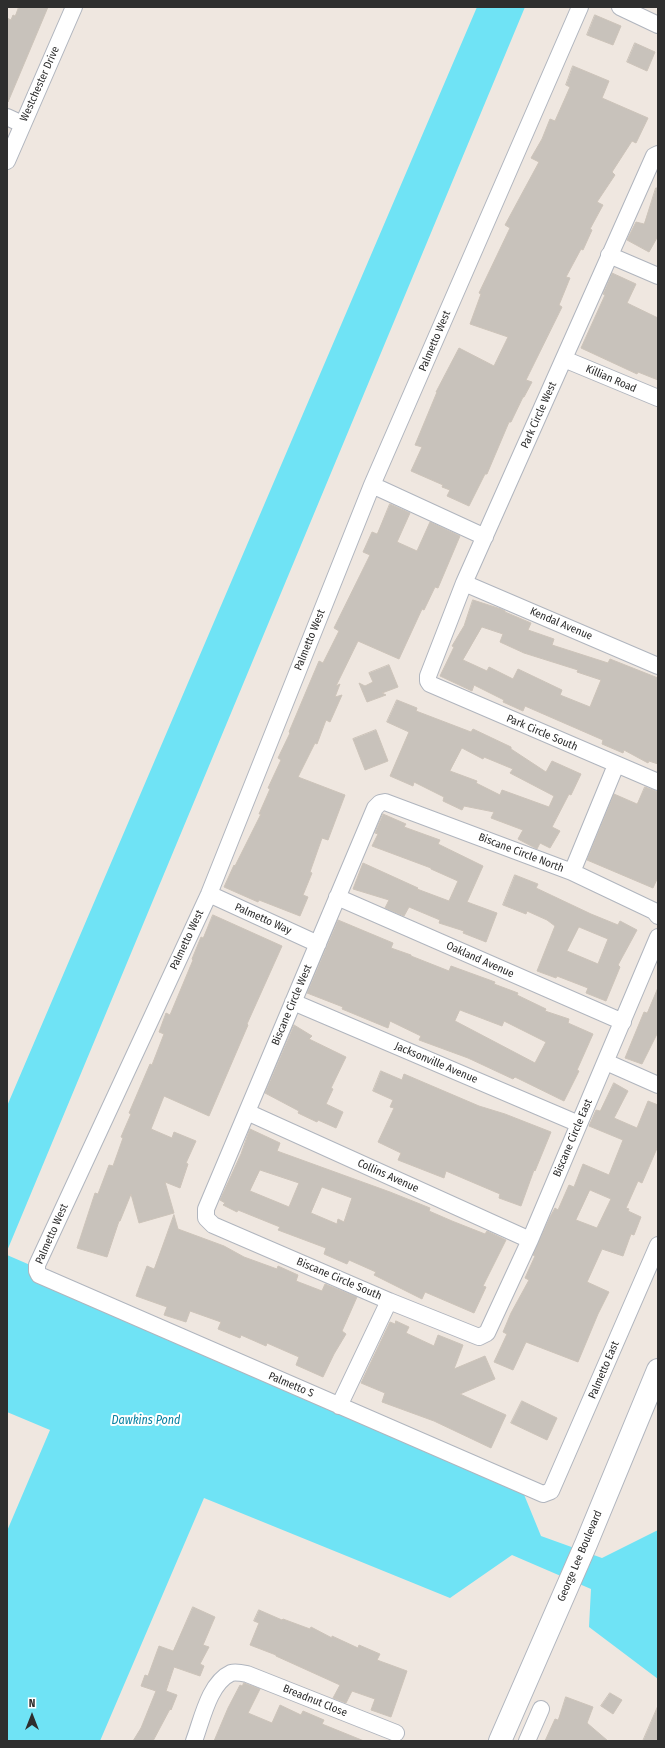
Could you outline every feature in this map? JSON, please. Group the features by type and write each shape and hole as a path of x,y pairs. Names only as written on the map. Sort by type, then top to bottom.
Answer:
{"main road":[{"name":"George Lee Boulevard","path":"500,1741 586,1544 658,1370"}],"street":[{"name":"Westchester Drive","path":"7,161 74,7"},
{"name":"Palmetto West","path":"37,1271 37,1265 209,894 372,485 580,7"},
{"path":"620,7 658,25"},
{"path":"7,117 22,124"},
{"name":"Park Circle West","path":"428,680 428,676 464,582 609,255 654,156 658,154"},
{"path":"609,255 658,276"},
{"name":"Killian Road","path":"564,359 658,398"},
{"path":"372,485 485,537"},
{"name":"Kendal Avenue","path":"464,582 658,666"},
{"name":"Park Circle South","path":"428,680 430,684 658,782"},
{"path":"572,872 616,765"},
{"name":"Biscane Circle North","path":"380,803 385,802 572,872 654,912 658,916"},
{"name":"Biscane Circle West","path":"206,1209 375,808 380,803"},
{"name":"Palmetto Way","path":"209,894 318,944"},
{"name":"Oakland Avenue","path":"337,897 623,1022"},
{"name":"Biscane Circle East","path":"483,1336 487,1334 530,1240 658,937"},
{"name":"Jacksonville Avenue","path":"293,1002 579,1124"},
{"path":"606,1062 658,1085"},
{"name":"Collins Avenue","path":"247,1112 530,1240"},
{"name":"Biscane Circle South","path":"206,1209 206,1218 213,1225 389,1301 480,1337 483,1336"},
{"name":"Palmetto East","path":"548,1493 552,1491 658,1245"},
{"name":"Palmetto S","path":"37,1271 40,1275 339,1406 543,1494 548,1493"},
{"path":"339,1406 389,1301"},
{"name":"Breadnut Close","path":"194,1741 213,1689 221,1679 233,1672 253,1676 396,1733"},
{"path":"527,1741 541,1709"}],"water":[{"path":"477,7 525,7 7,1251 7,1106"},
{"name":"Dawkins Pond","path":"7,1255 516,1475 541,1536 602,1558 658,1530 658,1679 589,1627 591,1589 512,1555 450,1598 204,1498 100,1741 7,1741 7,1531 50,1430 7,1412"}],"building":[{"path":"19,7 48,7 8,102 7,18 11,20 13,15 15,16"},
{"path":"595,15 621,26 613,45 587,35"},
{"path":"635,43 655,52 647,71 627,62"},
{"path":"573,66 609,81 602,98 648,118 636,143 632,141 612,172 615,175 597,202 603,205 590,229 592,230 583,250 581,249 566,277 570,278 559,305 562,307 526,380 532,382 511,422 509,422 487,474 485,474 469,506 447,496 450,490 442,487 443,485 411,471 422,447 415,445 436,392 459,348 494,366 508,337 470,324 481,294 479,293 510,228 505,225 539,162 531,158 542,139 550,119 555,121 570,87 566,85"},
{"path":"656,188 658,188 658,236 649,252 627,240 636,222 644,224"},
{"path":"612,273 636,284 627,303 658,318 658,380 638,372 637,374 581,348 605,295 603,294"},
{"path":"390,504 410,513 397,542 417,551 430,522 460,536 438,588 435,587 424,610 422,609 399,659 358,641 336,686 340,684 335,697 342,695 330,722 326,720 317,744 315,743 298,777 345,795 328,840 322,838 310,872 312,873 303,895 308,897 300,916 259,900 258,902 224,887 261,814 259,814 270,789 268,788 281,760 278,758 290,733 289,732 319,661 323,663 339,631 334,628 370,555 363,552 372,532 377,534"},
{"path":"473,600 501,609 531,623 528,630 554,639 552,645 608,663 610,659 658,678 658,764 649,761 648,763 624,750 623,753 602,744 603,740 525,706 523,711 503,702 504,700 474,685 472,691 440,676 454,647 452,646 464,626","holes":["482,627 503,634 500,642 524,653 578,670 577,672 601,680 590,707 560,695 562,690 518,669 513,679 489,667 487,671 463,660"]},
{"path":"389,665 398,687 382,693 386,695 367,702 359,683 365,686 373,682 369,673"},
{"path":"397,700 417,708 416,711 471,732 473,729 511,747 511,749 546,772 552,761 581,774 571,795 569,794 552,827 560,831 550,848 540,843 537,849 518,839 523,830 491,818 494,812 464,806 462,810 443,801 444,797 414,782 413,786 390,776 409,732 387,722","holes":["462,748 483,759 484,757 513,769 510,773 554,796 549,807 502,790 500,795 476,783 477,781 450,771"]},
{"path":"376,730 388,761 365,770 353,739"},
{"path":"645,787 658,792 658,877 653,888 587,860 614,794 637,804"},
{"path":"383,814 406,824 404,827 440,840 438,844 483,866 467,902 497,913 486,942 463,933 464,931 439,923 440,920 409,907 404,916 385,908 389,900 353,889 363,863 418,888 417,889 449,901 458,881 431,868 372,846 378,834 375,833"},
{"path":"515,875 538,884 536,888 591,914 618,925 620,921 637,930 618,965 620,967 606,1001 586,993 588,988 557,976 556,978 537,971 555,926 547,920 527,911 526,914 503,905","holes":["579,927 608,939 598,964 567,951"]},
{"path":"213,915 282,946 247,1024 248,1025 209,1116 164,1096 151,1129 172,1138 174,1132 196,1141 186,1163 188,1164 180,1188 165,1182 174,1213 139,1223 131,1194 119,1221 107,1257 77,1248 95,1193 98,1194 109,1165 113,1166 123,1138 121,1137 131,1114 129,1113 150,1064 152,1065 164,1034 159,1032 166,1013 170,1015 201,937 203,938"},
{"path":"338,920 393,943 391,948 411,956 449,971 451,966 495,982 494,984 518,993 517,995 546,1009 545,1011 569,1019 568,1023 593,1034 577,1070 579,1071 564,1101 515,1077 513,1079 468,1058 419,1040 421,1036 390,1021 388,1028 342,1009 343,1007 307,993","holes":["460,1010 502,1026 504,1021 546,1042 535,1063 455,1021"]},
{"path":"658,988 658,1032 642,1064 625,1058 644,1012 647,1013"},
{"path":"294,1025 312,1036 309,1039 346,1057 331,1088 333,1089 326,1104 343,1112 336,1128 318,1120 317,1122 298,1113 299,1111 265,1093"},
{"path":"381,1071 402,1080 404,1074 479,1106 505,1114 551,1132 535,1171 534,1170 521,1206 499,1198 500,1194 446,1171 444,1178 398,1160 401,1153 378,1142 394,1108 390,1107 393,1100 373,1091"},
{"path":"614,1083 628,1091 614,1118 637,1128 648,1101 658,1105 658,1146 642,1183 638,1181 626,1208 629,1209 628,1211 641,1217 634,1235 631,1234 623,1256 602,1249 587,1282 609,1292 578,1362 526,1342 513,1370 494,1362 507,1334 503,1332 511,1313 529,1280 525,1278 535,1256 533,1255 550,1217 555,1208 558,1210 569,1185 574,1187 583,1164 609,1175 623,1140 589,1126 596,1110 600,1111","holes":["590,1190 611,1199 597,1228 576,1220"]},
{"path":"250,1129 280,1143 277,1151 390,1192 430,1208 429,1211 452,1221 485,1234 487,1231 506,1240 483,1286 486,1287 474,1313 425,1292 422,1299 374,1275 376,1272 349,1260 347,1264 324,1254 326,1248 278,1230 280,1227 238,1210 237,1212 223,1205 225,1203 220,1200 241,1154","holes":["260,1170 299,1183 289,1207 250,1191","322,1187 352,1198 344,1222 338,1219 337,1224 311,1213"]},
{"path":"174,1215 178,1229 224,1246 244,1257 277,1269 278,1266 298,1275 296,1281 322,1291 325,1284 357,1297 342,1331 346,1334 323,1377 296,1365 299,1357 267,1343 266,1346 241,1335 240,1338 218,1329 221,1322 190,1311 186,1322 164,1315 167,1307 136,1296 147,1266 154,1269"},
{"path":"396,1321 409,1327 406,1333 434,1346 438,1335 463,1345 454,1369 485,1356 495,1379 460,1394 506,1415 491,1448 434,1421 382,1402 385,1393 361,1383 390,1322 395,1324"},
{"path":"522,1401 557,1418 547,1440 511,1423"},
{"path":"193,1607 215,1617 203,1645 209,1647 200,1664 204,1666 200,1676 174,1667 166,1691 177,1695 171,1710 170,1709 153,1741 133,1741 141,1728 156,1691 141,1686 145,1675 148,1676 159,1646 173,1651"},
{"path":"259,1610 282,1620 283,1619 310,1629 311,1627 332,1638 332,1636 358,1648 359,1645 380,1654 377,1660 407,1671 391,1717 371,1710 375,1699 352,1691 346,1703 333,1698 340,1685 276,1655 250,1645 259,1623 254,1621"},
{"path":"244,1683 260,1689 248,1713 272,1723 280,1705 301,1715 303,1711 324,1720 322,1724 364,1741 214,1741 228,1708 240,1685 242,1686"},
{"path":"610,1693 622,1700 613,1714 601,1706"},
{"path":"566,1697 593,1707 587,1723 608,1741 545,1741 555,1719 558,1720"},
{"path":"658,1706 658,1741 643,1741"}]}
